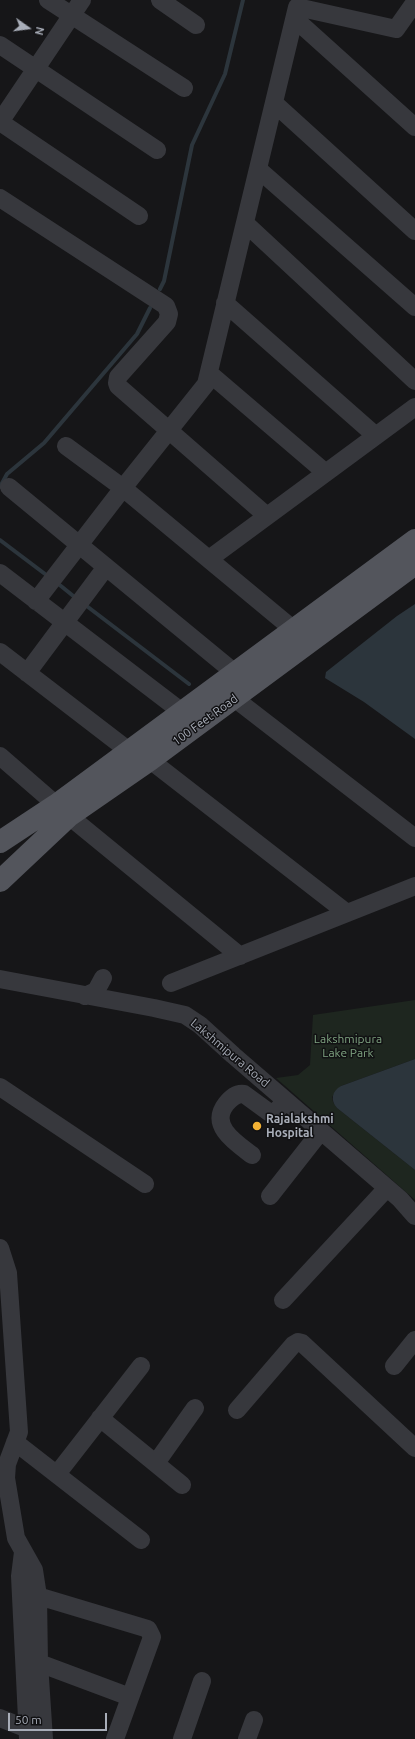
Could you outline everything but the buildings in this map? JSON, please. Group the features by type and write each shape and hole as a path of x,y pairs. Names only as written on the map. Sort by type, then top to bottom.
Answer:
{"main road":[{"name":"100 Feet Road","path":"0,881 63,810 129,751 415,540"},
{"name":"100 Feet Road","path":"0,842 63,810 150,760 415,564"}],"street":[{"path":"48,0 184,88"},
{"path":"82,0 0,122 139,216"},
{"path":"160,0 196,25"},
{"path":"36,601 123,488 206,384 297,7 396,29 412,12"},
{"path":"295,19 415,127"},
{"path":"0,46 157,150"},
{"path":"274,103 415,231"},
{"path":"258,169 415,307"},
{"path":"0,198 166,306 170,314 167,322 118,377 117,383 119,388 267,516"},
{"path":"245,223 415,381"},
{"path":"226,303 376,436"},
{"path":"208,373 326,473"},
{"path":"209,559 415,407"},
{"path":"66,446 123,488 294,630"},
{"path":"9,487 235,673"},
{"path":"27,673 106,567"},
{"path":"0,573 182,712"},
{"path":"2,658 27,673 129,751"},
{"path":"234,698 415,838"},
{"path":"0,756 240,956"},
{"path":"150,760 347,913"},
{"path":"171,983 415,886"},
{"path":"86,996 96,991 103,978"},
{"name":"Lakshmipura Road","path":"0,979 185,1015 200,1025 387,1188 415,1216"},
{"path":"0,1087 145,1184"},
{"path":"252,1155 225,1133 221,1122 223,1108 231,1098 240,1094 244,1094 270,1113 275,1112 286,1101"},
{"path":"270,1196 321,1131"},
{"path":"283,1300 387,1188"},
{"path":"0,1248 8,1274 19,1432 7,1464 6,1478 16,1538 34,1570 38,1596 39,1736"},
{"path":"394,1366 415,1340"},
{"path":"238,1410 293,1345 298,1342 302,1343 415,1448"},
{"path":"57,1474 141,1366"},
{"path":"156,1463 195,1408"},
{"path":"100,1418 182,1485"},
{"path":"15,1442 141,1540"},
{"path":"23,1552 20,1576 39,1736"},
{"path":"38,1596 148,1629 150,1632 152,1637 115,1739"},
{"path":"39,1663 130,1697"},
{"path":"182,1739 202,1681"},
{"path":"0,1718 39,1736"},
{"path":"247,1739 254,1720"}],"green space":[{"name":"Lakshmipura Lake Park","path":"415,1000 415,1059 341,1086 332,1097 337,1108 415,1170 415,1200 276,1078 298,1075 310,1065 313,1015"}],"shaded area":[{"path":"415,604 415,739 364,702 325,678 326,672 397,616"},
{"path":"415,1059 415,1170 337,1108 333,1102 333,1096 336,1090 341,1086"}],"waterway":[{"path":"160,289 164,281 192,145 225,74 243,0"},
{"path":"0,487 7,474 44,443 137,334 150,308"},
{"path":"0,540 49,577"},
{"path":"56,582 77,599"},
{"path":"84,604 189,684"}],"place":[{"name":"Rajalakshmi Hospital","path":"257,1126"}]}
